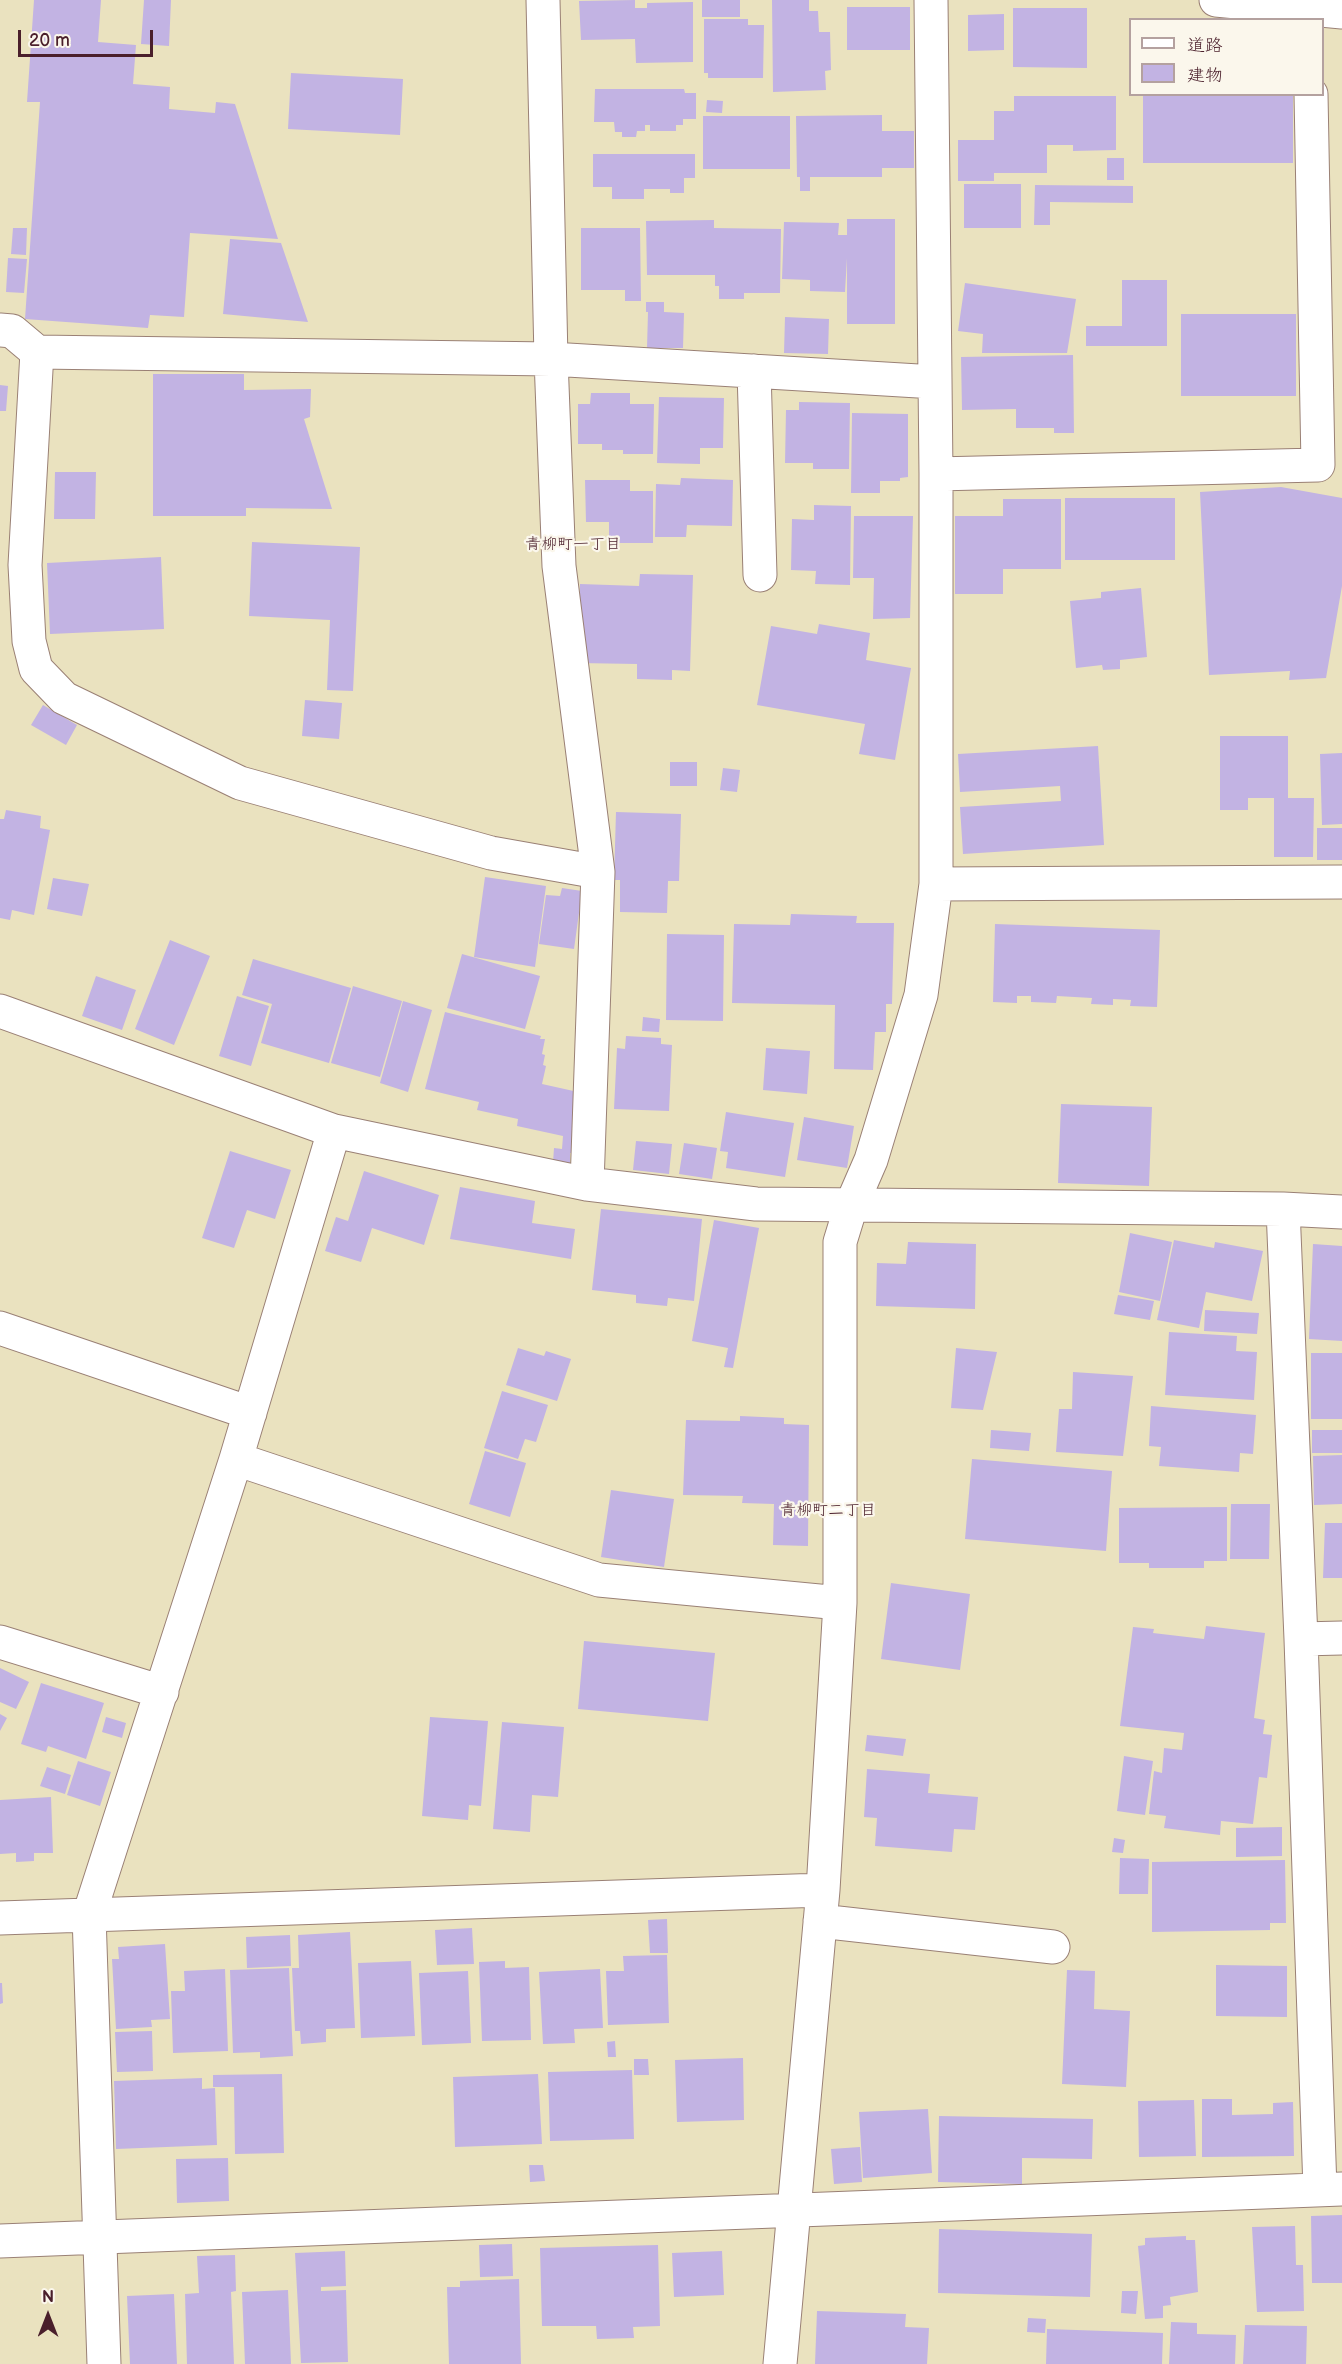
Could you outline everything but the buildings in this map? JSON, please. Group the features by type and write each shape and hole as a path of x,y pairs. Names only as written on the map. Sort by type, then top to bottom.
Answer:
{"street":[{"path":"543,0 551,359 559,566 598,872 587,1184"},
{"path":"780,2364 821,1906 840,1603 840,1242 851,1206 871,1160 921,995 936,884 936,474 931,0"},
{"path":"1216,0 1309,15 1342,12"},
{"path":"936,474 1318,465 1311,96"},
{"path":"0,330 12,331 37,352 551,359 935,382"},
{"path":"37,352 25,565 29,641 36,669 64,698 240,783 491,853 598,872"},
{"path":"754,371 760,575"},
{"path":"936,884 1342,882"},
{"path":"0,1011 334,1131 587,1184 756,1204 1283,1209 1342,1212"},
{"path":"104,2364 88,1915 236,1460 334,1131"},
{"path":"0,2241 793,2208 1331,2189 1301,1639 1283,1209"},
{"path":"0,1328 250,1413"},
{"path":"236,1460 599,1580 840,1603"},
{"path":"1301,1639 1342,1638"},
{"path":"0,1642 162,1692"},
{"path":"0,1918 821,1906 1053,1947"}],"district":[{"name":"青柳町一丁目","path":"573,545"},
{"name":"青柳町二丁目","path":"828,1511"}]}
